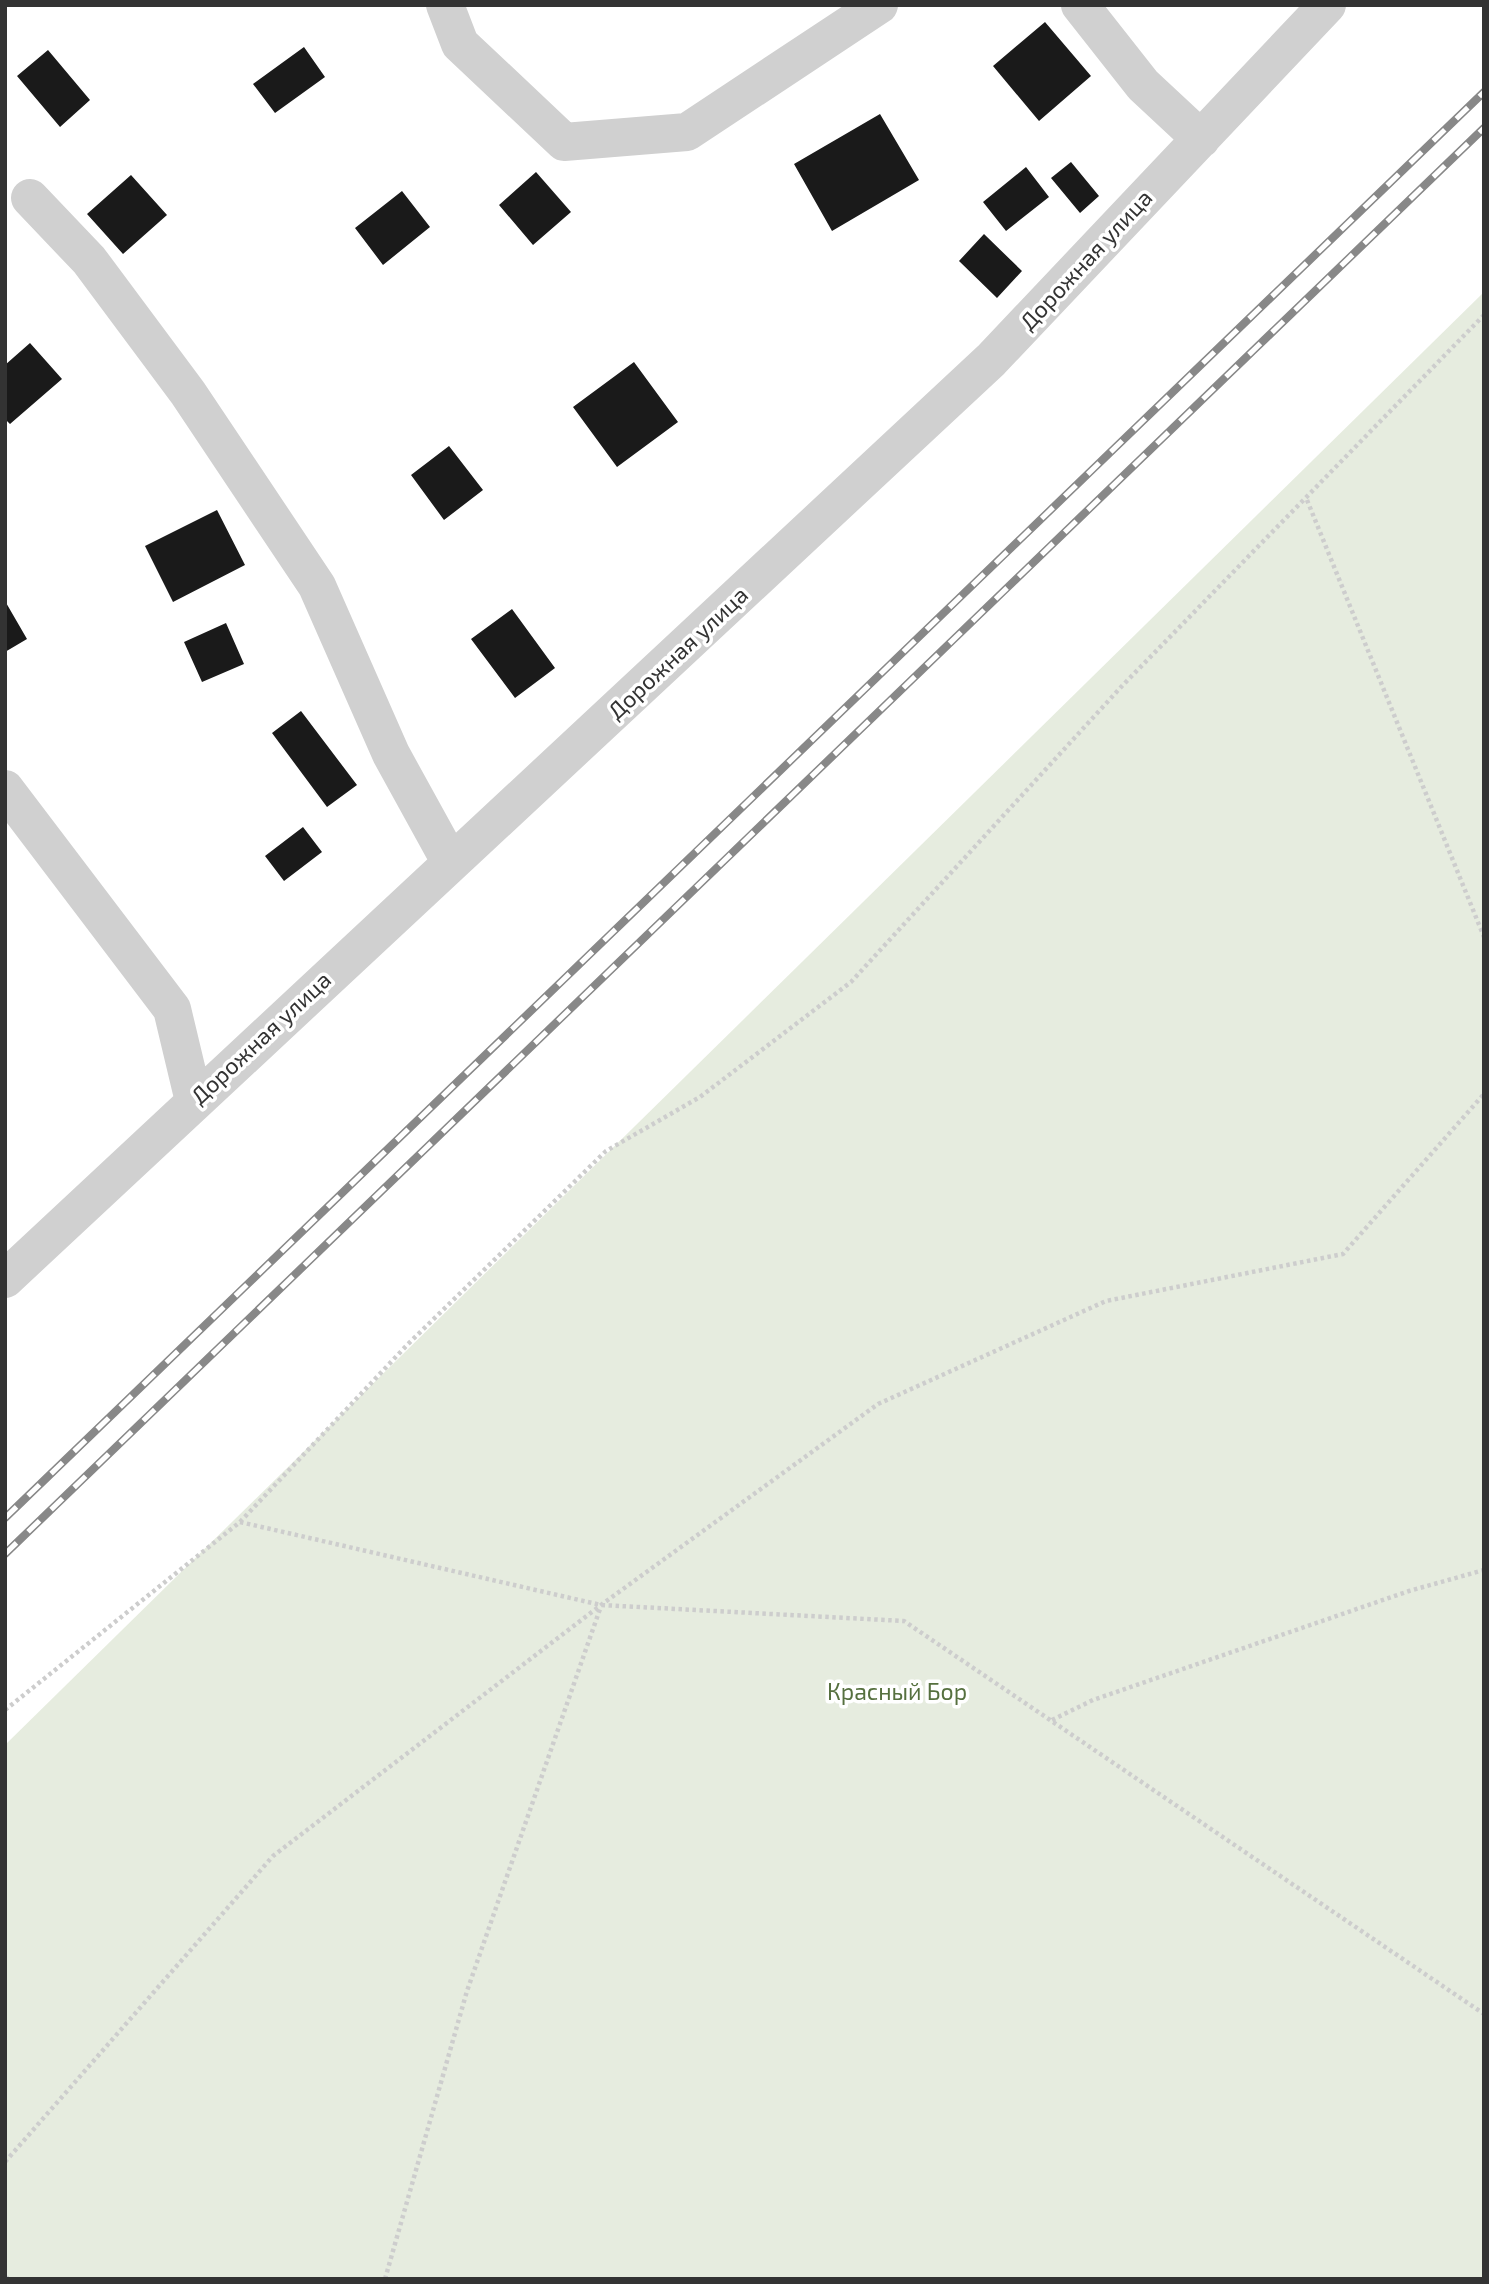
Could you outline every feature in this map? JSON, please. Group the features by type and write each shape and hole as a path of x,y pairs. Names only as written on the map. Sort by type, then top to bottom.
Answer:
{"street":[{"path":"446,5 460,44 564,142 687,132 878,5"},
{"path":"1080,5 1143,85 1201,139"},
{"name":"Дорожная улица","path":"5,1279 991,360 1327,5"},
{"path":"30,198 89,260 180,382 317,586 391,754 451,863"},
{"path":"5,789 172,1009 194,1101"}],"path":[{"path":"5,1710 240,1522 408,1344 606,1151 700,1097 851,982 1122,686 1307,500 1484,315"},
{"path":"1307,500 1484,937"},
{"path":"5,2162 273,1856 601,1605 878,1404 1106,1301 1343,1254 1484,1094"},
{"path":"240,1522 601,1605 904,1621 1484,2014"},
{"path":"1051,1720 1093,1700 1409,1591 1484,1570"},
{"path":"385,2279 467,1991 601,1605"}],"green space":[{"name":"Красный Бор","path":"1484,292 1484,2279 5,2279 5,1745"}],"building":[{"path":"1045,22 1091,76 1039,121 993,66"},
{"path":"304,47 325,77 275,113 253,84"},
{"path":"48,50 90,100 60,127 17,76"},
{"path":"880,114 919,180 832,231 794,164"},
{"path":"1071,162 1099,196 1080,213 1051,178"},
{"path":"1026,167 1049,197 1006,231 983,202"},
{"path":"536,172 571,212 533,245 499,205"},
{"path":"131,175 167,215 123,254 87,214"},
{"path":"402,191 430,227 383,265 355,228"},
{"path":"984,234 1022,271 997,298 959,261"},
{"path":"30,343 62,379 10,424 5,419 5,365"},
{"path":"634,362 678,422 617,467 573,407"},
{"path":"449,446 483,490 444,520 411,475"},
{"path":"217,510 245,565 173,602 145,546"},
{"path":"5,601 27,639 5,652"},
{"path":"512,609 555,668 515,698 471,639"},
{"path":"226,623 244,664 202,682 184,642"},
{"path":"301,711 357,785 327,807 272,733"},
{"path":"303,827 322,852 284,881 265,856"}],"railway":[{"path":"5,1518 1484,92"},
{"path":"5,1554 1484,128"}]}
